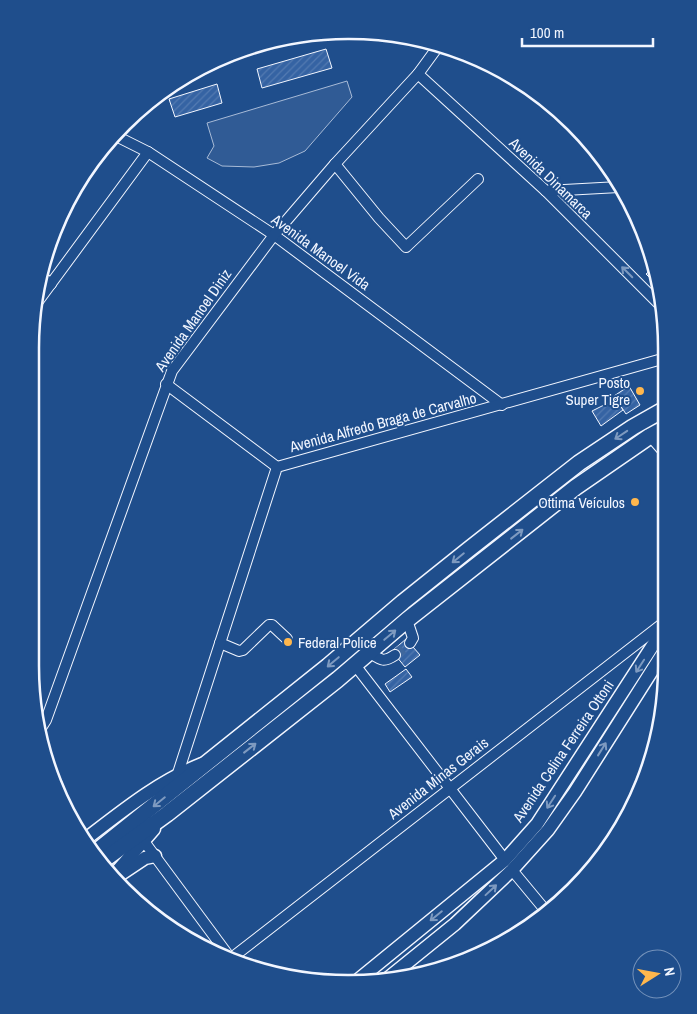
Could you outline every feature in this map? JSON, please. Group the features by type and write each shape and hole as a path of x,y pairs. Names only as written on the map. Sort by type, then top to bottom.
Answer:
{"highway":[{"path":"100,849 328,666 439,573 579,464 633,427 658,413"},
{"path":"106,858 166,814 355,665 407,620 576,487 658,432"}],"main road":[{"name":"Avenida Celina Ferreira Ottoni","path":"396,972 455,924 509,865 658,637"},
{"name":"Avenida Celina Ferreira Ottoni","path":"365,975 509,865 548,830 575,792 658,661"},
{"path":"90,836 146,793 178,773 210,760"},
{"path":"118,872 166,814"},
{"path":"119,874 137,863 155,856"}],"street":[{"name":"Avenida Manoel Diniz","path":"44,723 166,384 179,360 274,235 335,164 418,74 435,51"},
{"name":"Avenida Dinamarca","path":"418,74 546,191 654,299"},
{"name":"Avenida Manoel Vida","path":"121,138 148,152 274,235 502,405"},
{"path":"44,293 148,152"},
{"path":"335,164 379,218 406,247 478,179"},
{"path":"546,191 613,187"},
{"path":"47,280 51,284"},
{"name":"Avenida Alfredo Braga de Carvalho","path":"178,773 277,467 658,360"},
{"path":"166,384 277,467"},
{"path":"650,436 658,445"},
{"path":"407,620 413,638 410,643"},
{"path":"220,643 244,650 268,625 272,625 287,639"},
{"name":"Avenida Minas Gerais","path":"237,955 658,627"},
{"path":"369,652 382,660 388,660 395,655"},
{"path":"355,665 543,906"},
{"path":"143,840 221,947"}],"shaded area":[{"path":"347,81 352,97 305,151 279,163 254,167 222,166 207,158 214,146 207,123"}],"building":[{"path":"326,49 332,68 262,88 257,69"},
{"path":"217,84 222,103 175,117 169,99"},
{"path":"629,386 640,405 626,414 614,396"},
{"path":"616,399 623,410 601,426 592,411"},
{"path":"406,639 420,655 405,667 392,651"},
{"path":"406,669 412,677 390,692 385,684"}],"tunnel":[{"path":"395,655 410,643"}],"place":[{"name":"Posto Super Tigre","path":"640,391"},
{"name":"Ottima Veículos","path":"635,502"},
{"name":"Federal Police","path":"288,642"}]}
